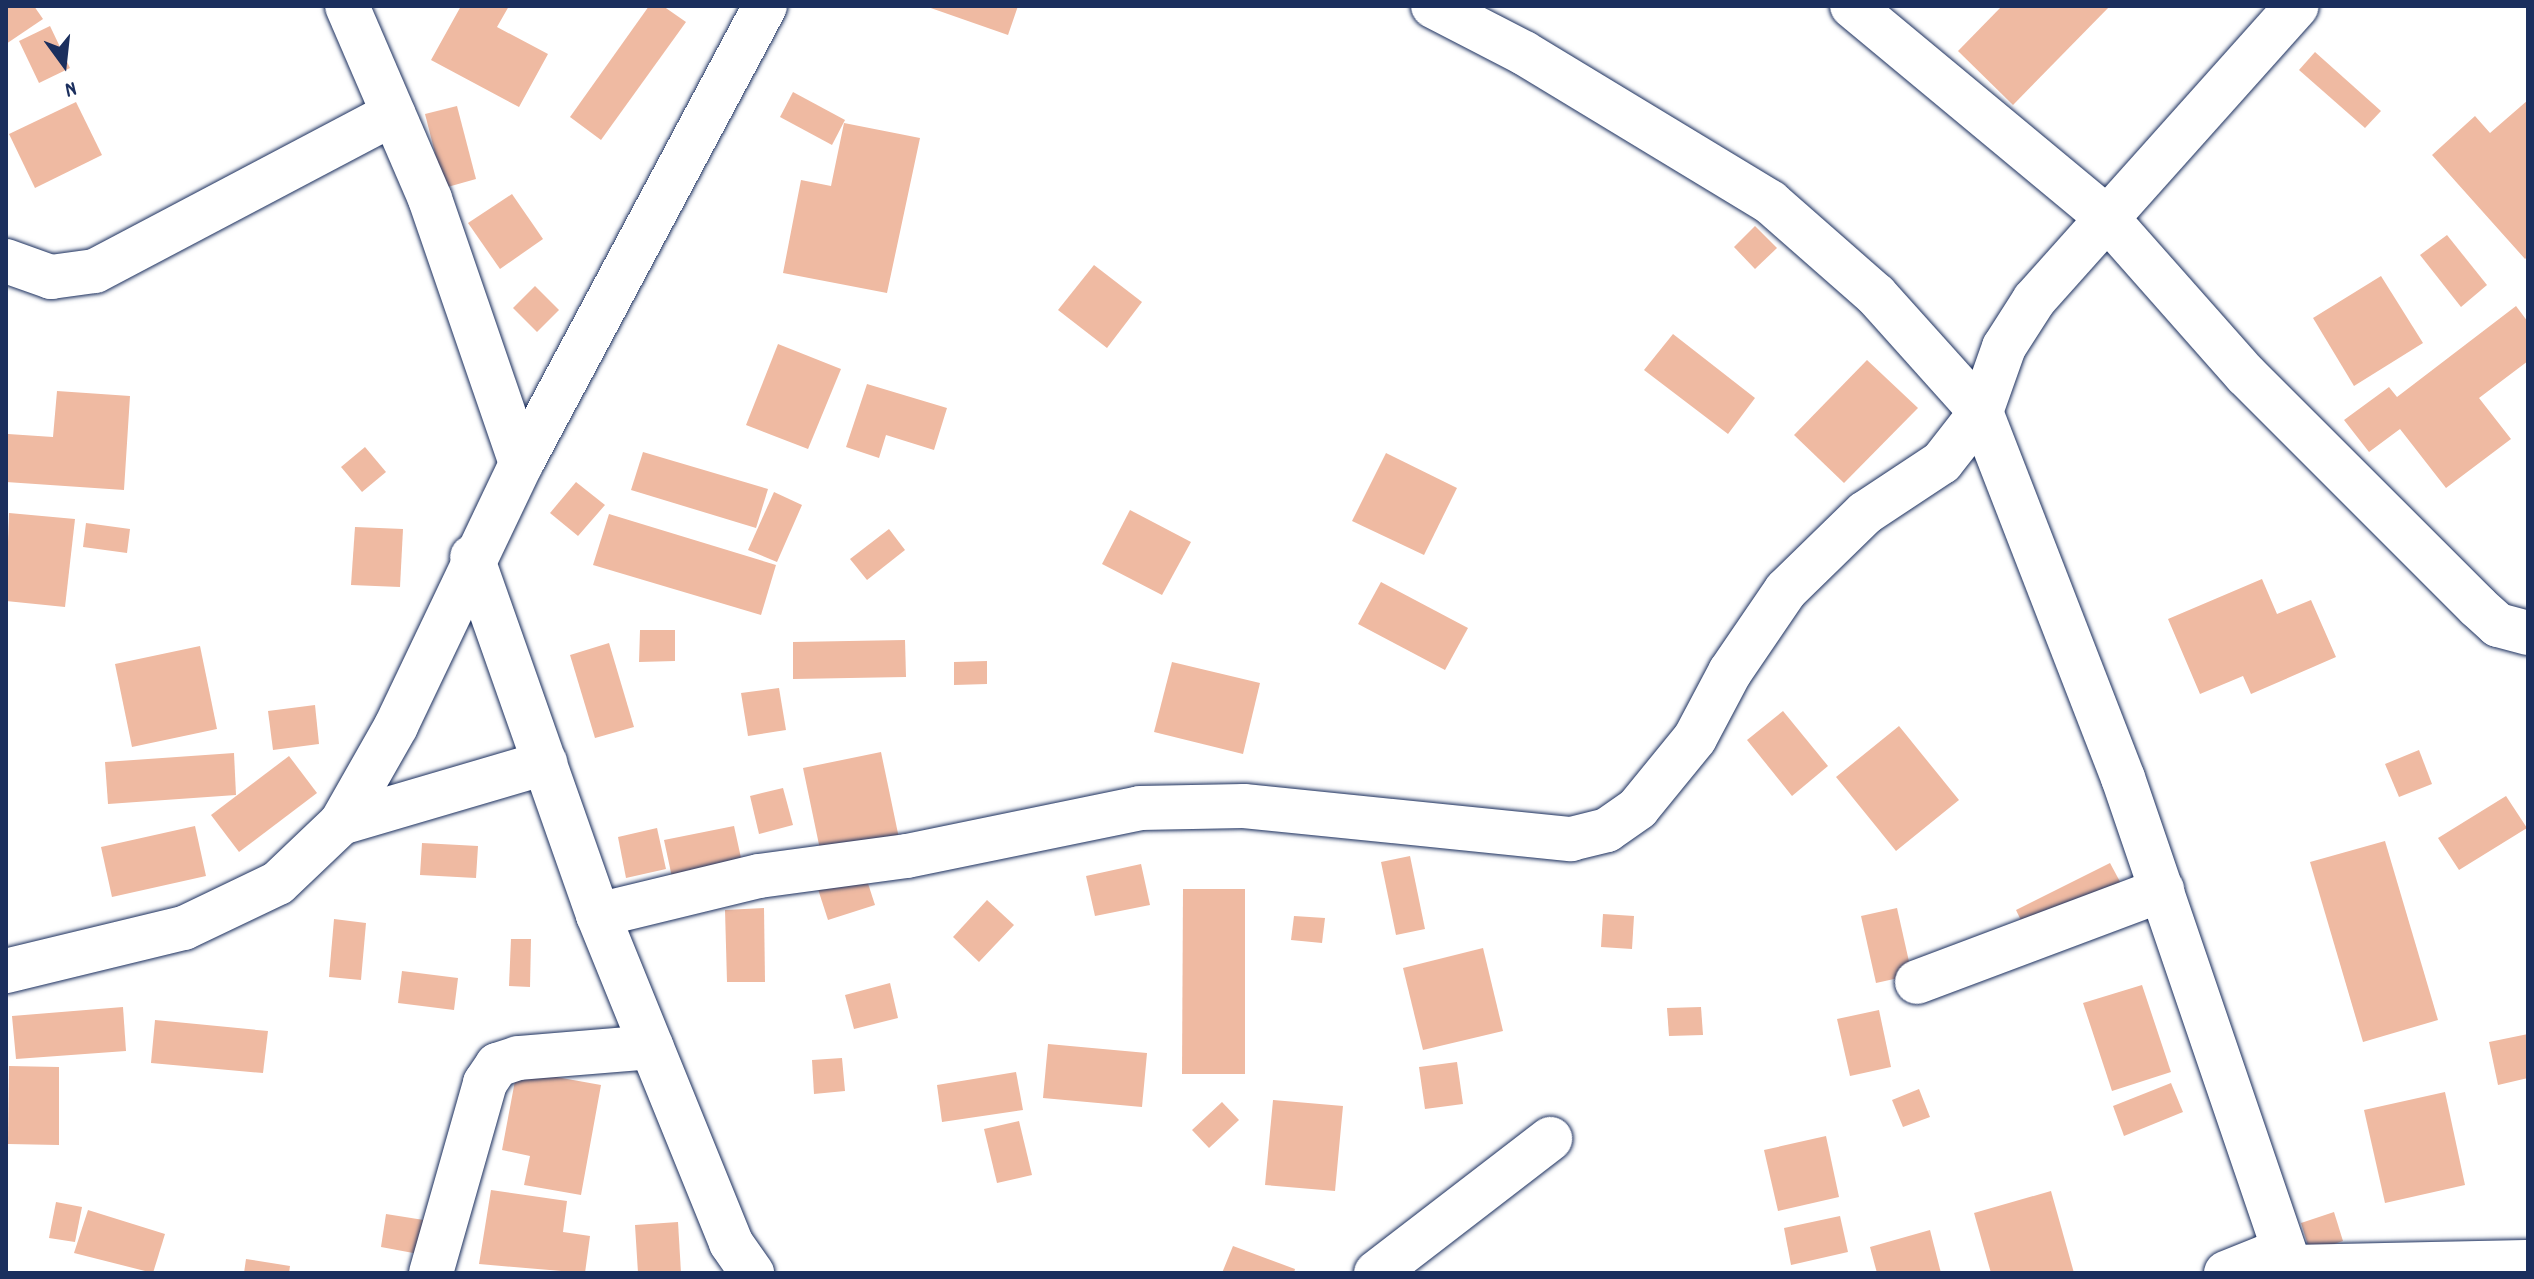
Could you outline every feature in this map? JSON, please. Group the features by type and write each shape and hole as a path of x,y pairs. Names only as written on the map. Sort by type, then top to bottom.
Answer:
{"street":[{"path":"347,6 430,199 521,464"},
{"path":"6,971 184,928 278,883 341,823 396,726 472,557 765,6"},
{"path":"1433,6 1524,53 1770,202 1876,295 1981,412 2025,517 2162,890 2290,1267"},
{"path":"1852,6 2106,217 2246,375 2467,596 2498,625 2528,633"},
{"path":"598,915 759,876 935,851 1140,808 1244,806 1571,839 1607,830 1638,808 1695,738 1730,672 1786,590 1865,513 1942,462 1981,412 2004,347 2034,300 2297,6"},
{"path":"6,261 51,277 95,271 393,114"},
{"path":"472,557 598,915 731,1243 752,1273"},
{"path":"341,823 545,763"},
{"path":"1917,982 2162,890"},
{"path":"431,1273 485,1083 497,1065 518,1058 652,1047"},
{"path":"1376,1273 1550,1139"},
{"path":"2226,1273 2268,1256 2290,1267 2528,1262"}],"building":[{"path":"6,6 34,6 43,19 6,44"},
{"path":"461,6 509,6 497,27 548,54 519,107 431,60"},
{"path":"649,6 663,6 686,22 601,140 570,117"},
{"path":"925,6 1018,6 1008,35"},
{"path":"2002,6 2110,6 2013,105 1958,51"},
{"path":"50,26 70,68 39,83 19,41"},
{"path":"2315,52 2381,111 2365,128 2299,70"},
{"path":"793,92 845,120 832,145 780,117"},
{"path":"2528,100 2528,256 2525,259 2432,155 2475,116 2490,133"},
{"path":"76,102 102,155 35,188 9,134"},
{"path":"457,106 476,179 444,188 425,114"},
{"path":"844,123 920,138 887,293 783,273 801,180 831,186"},
{"path":"512,194 543,239 500,269 468,223"},
{"path":"1755,226 1777,248 1755,269 1734,247"},
{"path":"2447,235 2487,285 2461,307 2420,255"},
{"path":"1094,265 1142,302 1107,348 1058,310"},
{"path":"2381,276 2423,343 2354,386 2313,318"},
{"path":"535,286 559,310 537,332 513,308"},
{"path":"2516,306 2528,322 2528,361 2479,398 2511,439 2446,488 2400,429 2369,452 2344,420 2389,387 2397,397"},
{"path":"1673,334 1755,398 1728,434 1644,370"},
{"path":"778,344 841,369 808,449 746,425"},
{"path":"1867,360 1918,408 1844,483 1794,435"},
{"path":"867,384 947,408 934,450 886,435 879,458 846,447"},
{"path":"57,391 130,396 124,490 6,482 8,434 53,437"},
{"path":"365,447 386,472 362,492 341,467"},
{"path":"643,452 768,489 756,528 631,490"},
{"path":"1386,453 1457,488 1424,555 1352,521"},
{"path":"576,482 605,505 578,536 550,513"},
{"path":"774,492 802,505 777,562 748,550"},
{"path":"1130,510 1191,542 1162,595 1102,564"},
{"path":"9,513 75,519 65,607 6,601"},
{"path":"609,514 776,565 761,615 593,565"},
{"path":"86,523 130,529 127,553 83,547"},
{"path":"355,527 403,529 400,587 351,585"},
{"path":"889,529 905,550 867,580 850,559"},
{"path":"2262,579 2277,614 2311,600 2336,657 2251,694 2243,676 2200,694 2168,619"},
{"path":"1381,582 1468,628 1445,670 1358,624"},
{"path":"640,630 675,630 675,661 639,662"},
{"path":"905,640 906,677 793,679 793,642"},
{"path":"609,643 634,727 595,738 570,655"},
{"path":"200,646 217,729 132,747 115,664"},
{"path":"987,661 987,684 954,685 954,662"},
{"path":"1172,662 1260,683 1243,754 1154,732"},
{"path":"779,688 786,730 748,736 741,693"},
{"path":"315,705 319,744 273,750 268,711"},
{"path":"1783,711 1828,766 1792,796 1747,740"},
{"path":"1899,726 1959,800 1896,851 1836,777"},
{"path":"2419,750 2432,784 2399,797 2385,764"},
{"path":"881,752 900,843 822,859 803,768"},
{"path":"234,753 236,795 108,804 105,762"},
{"path":"289,756 317,793 239,852 211,815"},
{"path":"783,788 793,825 759,834 750,796"},
{"path":"2506,796 2527,828 2459,870 2438,838"},
{"path":"195,826 206,876 112,897 101,847"},
{"path":"734,826 743,867 673,882 664,840"},
{"path":"657,828 666,869 626,878 618,837"},
{"path":"2385,841 2438,1020 2363,1042 2310,862"},
{"path":"422,843 478,846 476,878 420,875"},
{"path":"1410,856 1425,929 1396,935 1381,862"},
{"path":"2110,863 2125,891 2030,939 2016,910"},
{"path":"1141,864 1150,905 1095,916 1086,876"},
{"path":"863,868 875,905 828,920 816,883"},
{"path":"1183,889 1245,889 1245,1074 1182,1074"},
{"path":"987,900 1014,925 979,962 953,937"},
{"path":"764,908 765,982 727,982 725,910"},
{"path":"1897,908 1912,975 1876,983 1861,916"},
{"path":"1603,914 1634,916 1632,949 1601,947"},
{"path":"1294,916 1325,918 1322,943 1291,940"},
{"path":"334,919 366,923 361,980 329,977"},
{"path":"511,939 531,939 530,987 509,986"},
{"path":"1483,948 1503,1031 1423,1050 1403,968"},
{"path":"402,971 458,978 454,1010 398,1003"},
{"path":"890,983 898,1018 854,1029 845,995"},
{"path":"2142,985 2171,1072 2112,1091 2083,1003"},
{"path":"123,1007 126,1051 16,1059 12,1016"},
{"path":"1701,1007 1703,1035 1669,1036 1667,1008"},
{"path":"1879,1010 1891,1067 1850,1076 1837,1019"},
{"path":"155,1020 268,1031 263,1073 151,1063"},
{"path":"2528,1034 2528,1078 2498,1085 2489,1042"},
{"path":"1048,1044 1147,1053 1142,1107 1043,1098"},
{"path":"842,1058 845,1091 814,1094 812,1060"},
{"path":"1457,1062 1463,1104 1425,1109 1419,1067"},
{"path":"9,1066 59,1067 59,1145 8,1144"},
{"path":"517,1070 601,1085 581,1195 524,1185 530,1156 502,1150"},
{"path":"1016,1072 1023,1110 942,1122 937,1085"},
{"path":"2171,1083 2183,1112 2124,1136 2113,1106"},
{"path":"1919,1089 1930,1117 1903,1127 1892,1100"},
{"path":"2445,1092 2465,1185 2385,1203 2364,1110"},
{"path":"1273,1100 1343,1106 1335,1191 1265,1185"},
{"path":"1222,1102 1239,1120 1209,1148 1192,1130"},
{"path":"1019,1121 1032,1175 997,1183 984,1129"},
{"path":"1826,1136 1839,1197 1778,1211 1764,1150"},
{"path":"491,1190 567,1201 563,1232 590,1236 585,1273 479,1264"},
{"path":"2051,1191 2074,1273 1991,1273 1974,1213"},
{"path":"56,1202 82,1207 75,1242 49,1238"},
{"path":"88,1210 165,1234 153,1273 74,1253"},
{"path":"2334,1212 2343,1241 2310,1252 2301,1223"},
{"path":"386,1214 430,1221 424,1255 381,1247"},
{"path":"1840,1216 1848,1252 1791,1265 1784,1228"},
{"path":"678,1222 681,1273 638,1273 635,1225"},
{"path":"1930,1230 1941,1273 1877,1273 1870,1247"},
{"path":"1233,1246 1295,1269 1294,1273 1222,1273"},
{"path":"246,1259 290,1266 289,1273 244,1273"}]}
